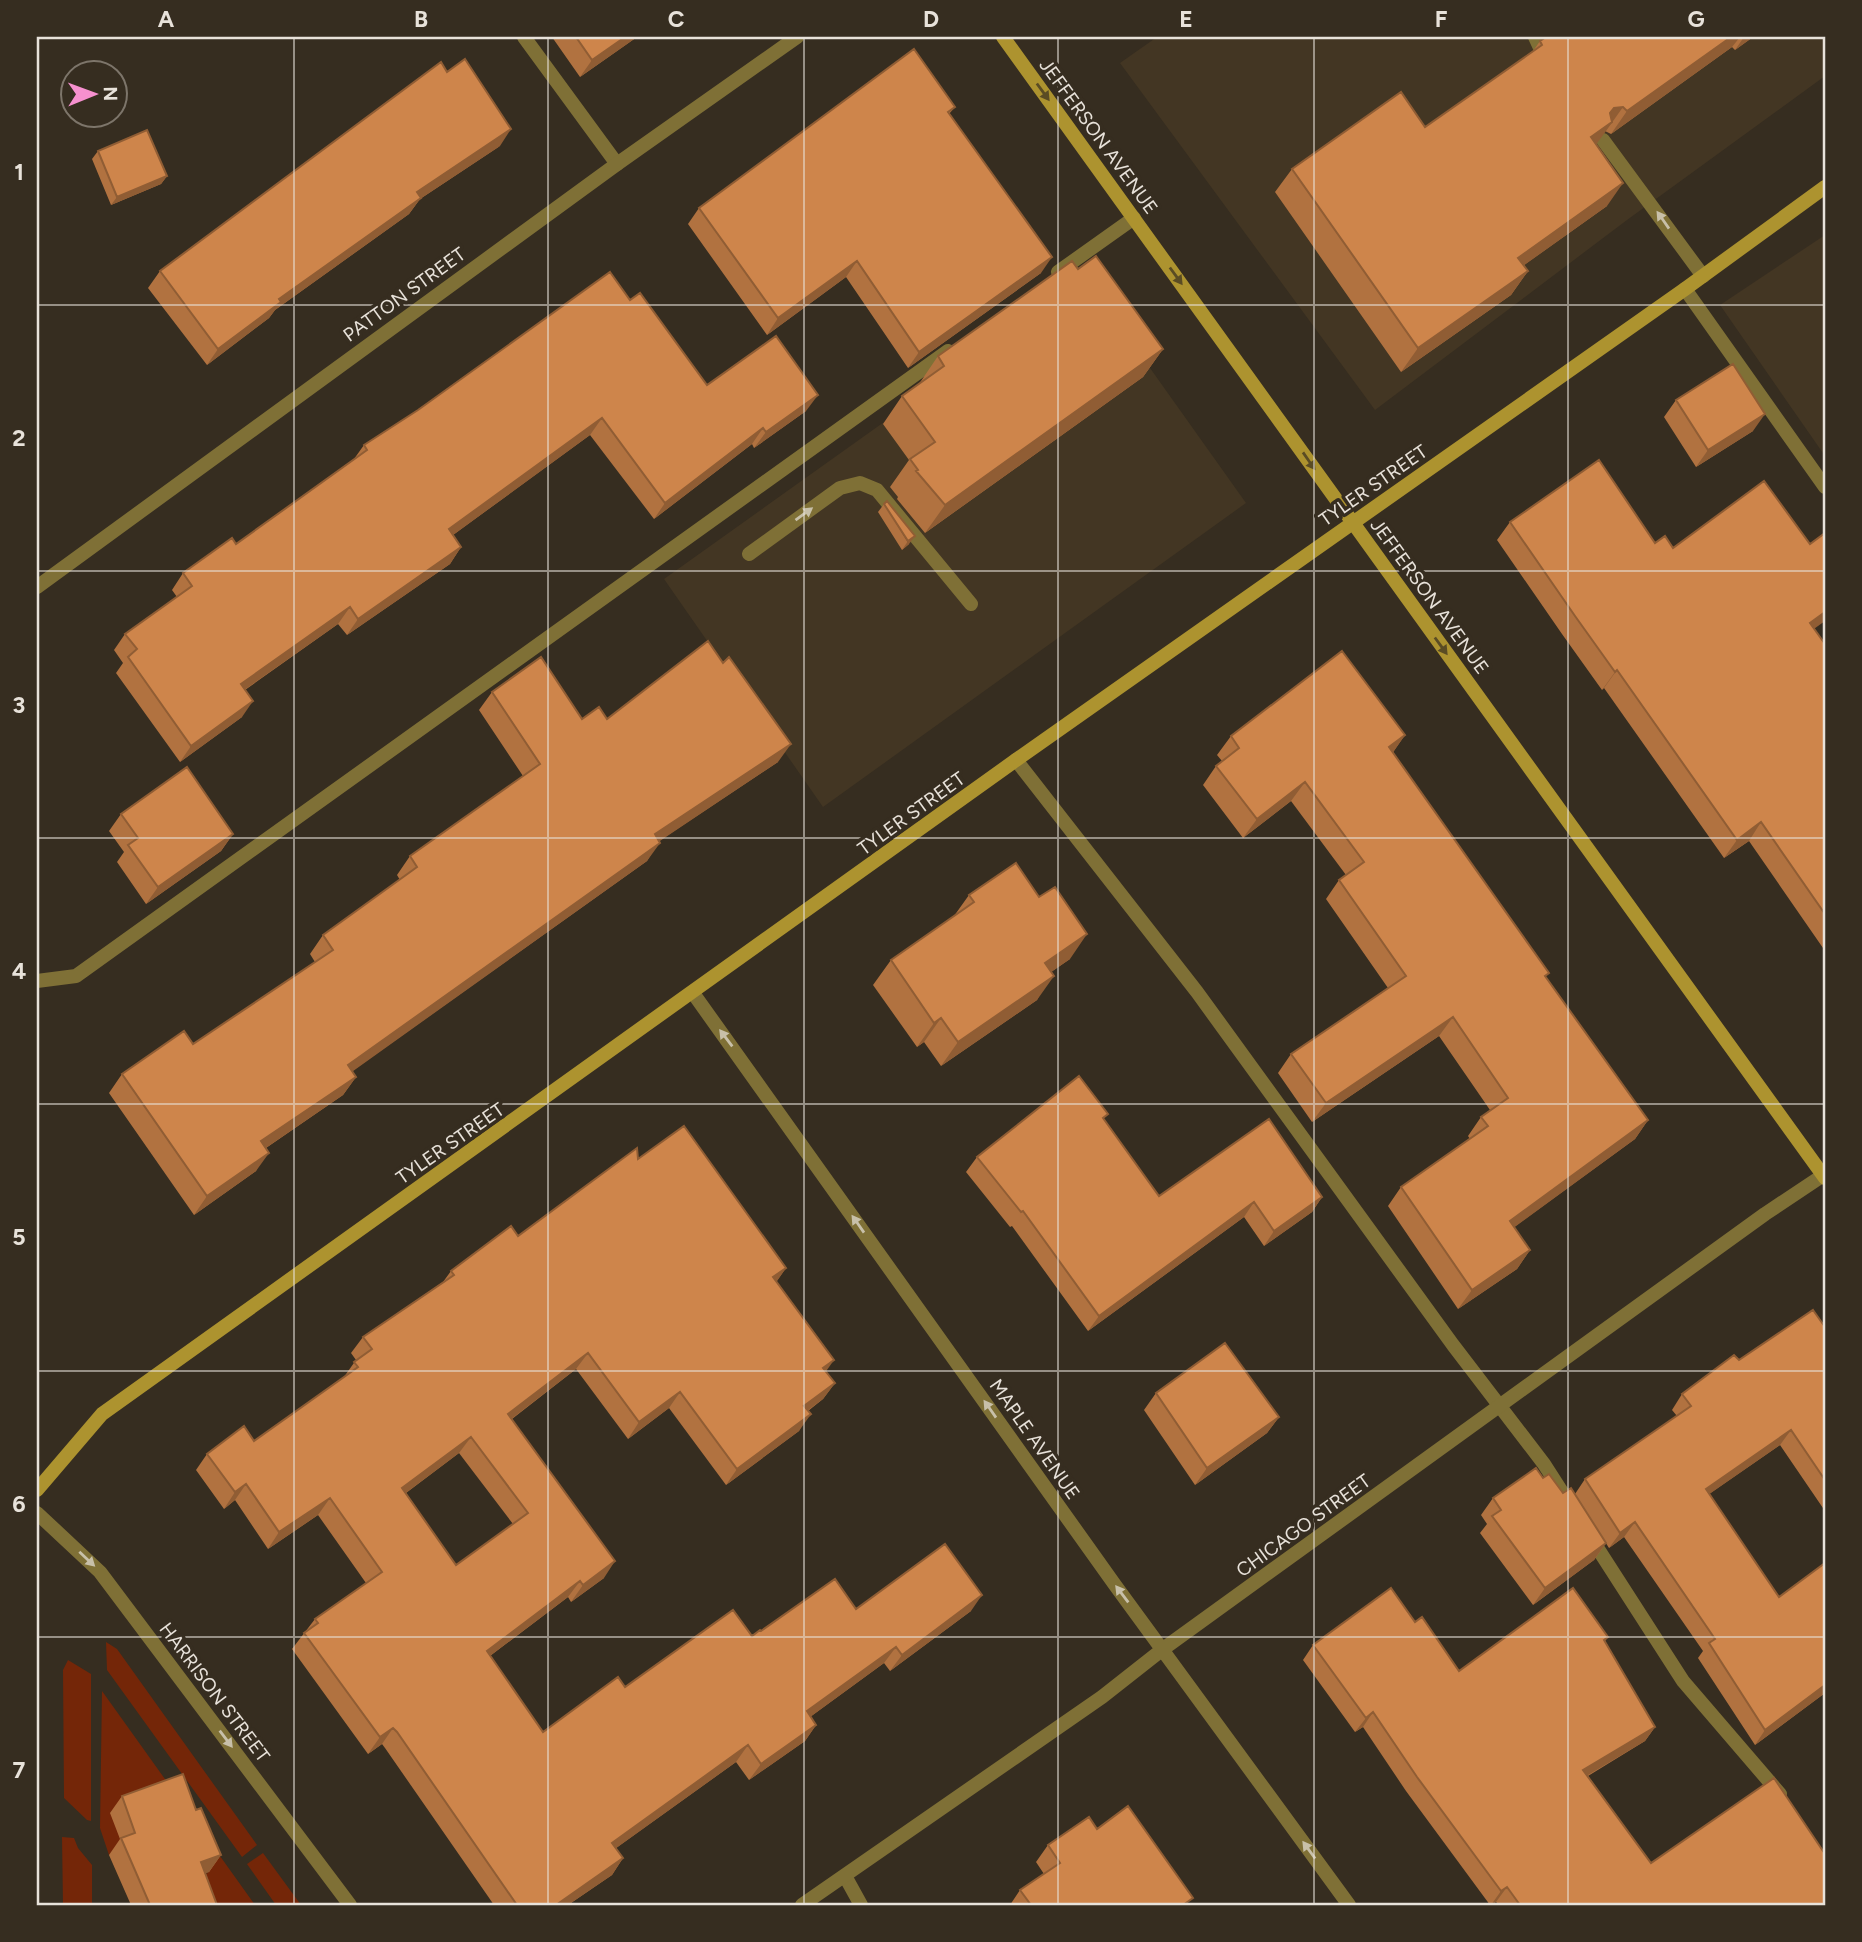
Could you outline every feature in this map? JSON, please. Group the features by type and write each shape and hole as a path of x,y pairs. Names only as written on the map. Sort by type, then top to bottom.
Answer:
{"street":[{"path":"524,37 617,164"},
{"name":"PATTON STREET","path":"37,587 617,164 797,37"},
{"name":"JEFFERSON AVENUE","path":"1003,37 1824,1176"},
{"path":"1535,37 1542,52"},
{"path":"1603,140 1703,276"},
{"name":"TYLER STREET","path":"37,1490 102,1414 1016,760 1685,289 1825,187"},
{"path":"1045,281 1135,218"},
{"path":"1685,289 1825,487"},
{"path":"37,981 76,976 956,346"},
{"path":"749,554 840,488 860,483 877,490 971,604"},
{"path":"1016,760 1197,992 1544,1464 1683,1681 1777,1789 1790,1810"},
{"name":"MAPLE AVENUE","path":"692,993 1115,1586 1349,1905"},
{"name":"CHICAGO STREET","path":"802,1905 1102,1696 1163,1649 1765,1214 1824,1176"},
{"name":"HARRISON STREET","path":"37,1513 100,1572 350,1905"},
{"path":"845,1875 861,1905"}],"shaded area":[{"path":"1157,37 1825,37 1825,76 1627,220 1375,410 1120,63"},
{"path":"1825,235 1825,456 1720,305"},
{"path":"1086,278 1246,503 823,807 664,579"},
{"path":"106,1642 117,1649 257,1845 242,1857 107,1670"},
{"path":"68,1660 91,1674 91,1821 64,1798 63,1670"},
{"path":"102,1691 255,1905 199,1905 190,1879 208,1873 190,1825 109,1855 100,1828"},
{"path":"62,1837 74,1838 78,1848 92,1865 92,1905 63,1905"},
{"path":"263,1853 301,1905 276,1905 247,1864"}],"building":[{"path":"576,37 625,37 592,60"},
{"path":"1546,37 1731,37 1627,111 1623,107 1614,108 1610,113 1612,122 1591,137 1623,183 1518,258 1528,271 1418,348 1292,169 1401,92 1425,127 1542,45 1540,41"},
{"path":"914,49 955,107 948,112 1052,257 919,352 857,261 778,318 699,208"},
{"path":"465,59 511,129 417,192 421,198 279,299 281,302 218,349 160,271 441,62 447,72"},
{"path":"147,130 167,176 117,197 98,151"},
{"path":"1096,256 1163,349 945,505 916,471 918,470 910,459 935,442 902,396 944,366 938,356 1072,261 1078,269"},
{"path":"610,272 630,300 640,293 707,385 776,336 818,395 766,432 763,428 665,503 602,418 449,529 461,547 358,619 350,607 241,684 253,701 191,746 128,657 137,649 125,634 192,586 183,573 232,538 236,544 367,450 364,445 418,410"},
{"path":"1733,364 1765,414 1708,450 1676,400"},
{"path":"1599,460 1655,543 1665,536 1673,548 1764,481 1810,544 1825,533 1825,612 1810,623 1825,644 1825,914 1761,822 1737,840 1510,522"},
{"path":"887,501 915,536 908,541 884,504"},
{"path":"708,641 723,663 729,657 791,744 655,834 660,843 348,1065 356,1077 261,1141 269,1153 207,1196 122,1074 184,1031 193,1044 333,950 323,935 417,867 410,856 540,764 492,692 541,657 582,719 599,707 607,719"},
{"path":"1342,651 1405,735 1389,747 1549,973 1545,976 1648,1120 1510,1221 1530,1250 1472,1290 1401,1187 1488,1126 1481,1117 1508,1098 1453,1017 1326,1103 1291,1054 1406,976 1339,880 1364,862 1305,782 1257,819 1216,766 1239,748 1231,736"},
{"path":"187,767 233,834 158,887 128,845 138,838 121,814"},
{"path":"1016,863 1039,897 1055,887 1087,934 1045,963 1054,976 958,1042 941,1018 934,1023 891,960 974,902 969,895"},
{"path":"1079,1076 1108,1114 1103,1118 1159,1196 1269,1119 1322,1197 1274,1231 1254,1202 1099,1316 1023,1211 1021,1212 977,1157"},
{"path":"684,1126 786,1268 773,1277 834,1360 823,1368 835,1383 804,1406 811,1414 737,1469 680,1392 639,1422 588,1353 508,1414 615,1561 583,1585 580,1581 487,1651 543,1732 618,1677 625,1687 733,1610 752,1636 835,1579 856,1609 945,1544 982,1595 902,1655 896,1647 807,1711 816,1725 761,1764 748,1745 612,1843 623,1858 556,1905 517,1905 397,1732 393,1728 380,1737 304,1633 318,1623 315,1619 382,1572 330,1498 279,1532 246,1484 235,1492 207,1454 244,1426 254,1441 358,1367 354,1362 372,1349 363,1337 454,1275 451,1271 511,1226 518,1236 637,1148 638,1159","holes":["471,1437 528,1513 456,1565 402,1488"]},
{"path":"1813,1310 1825,1327 1825,1480 1791,1430 1706,1489 1779,1597 1825,1563 1825,1685 1765,1730 1709,1643 1715,1639 1635,1522 1620,1533 1585,1479 1691,1406 1682,1394 1734,1355 1739,1360"},
{"path":"1225,1343 1279,1417 1207,1468 1156,1393"},
{"path":"1536,1468 1543,1478 1549,1474 1563,1493 1571,1488 1606,1543 1545,1588 1492,1516 1501,1510 1493,1498"},
{"path":"1391,1588 1415,1622 1422,1617 1459,1671 1573,1588 1608,1637 1604,1640 1655,1727 1583,1770 1651,1863 1774,1778 1825,1854 1825,1905 1520,1905 1507,1887 1501,1891 1373,1712 1366,1718 1313,1645"},
{"path":"183,1774 196,1810 201,1808 221,1855 201,1862 217,1905 150,1905 121,1838 135,1833 122,1796"},
{"path":"1128,1806 1193,1898 1183,1905 1031,1905 1020,1890 1060,1863 1048,1845 1089,1817 1097,1829"}]}
